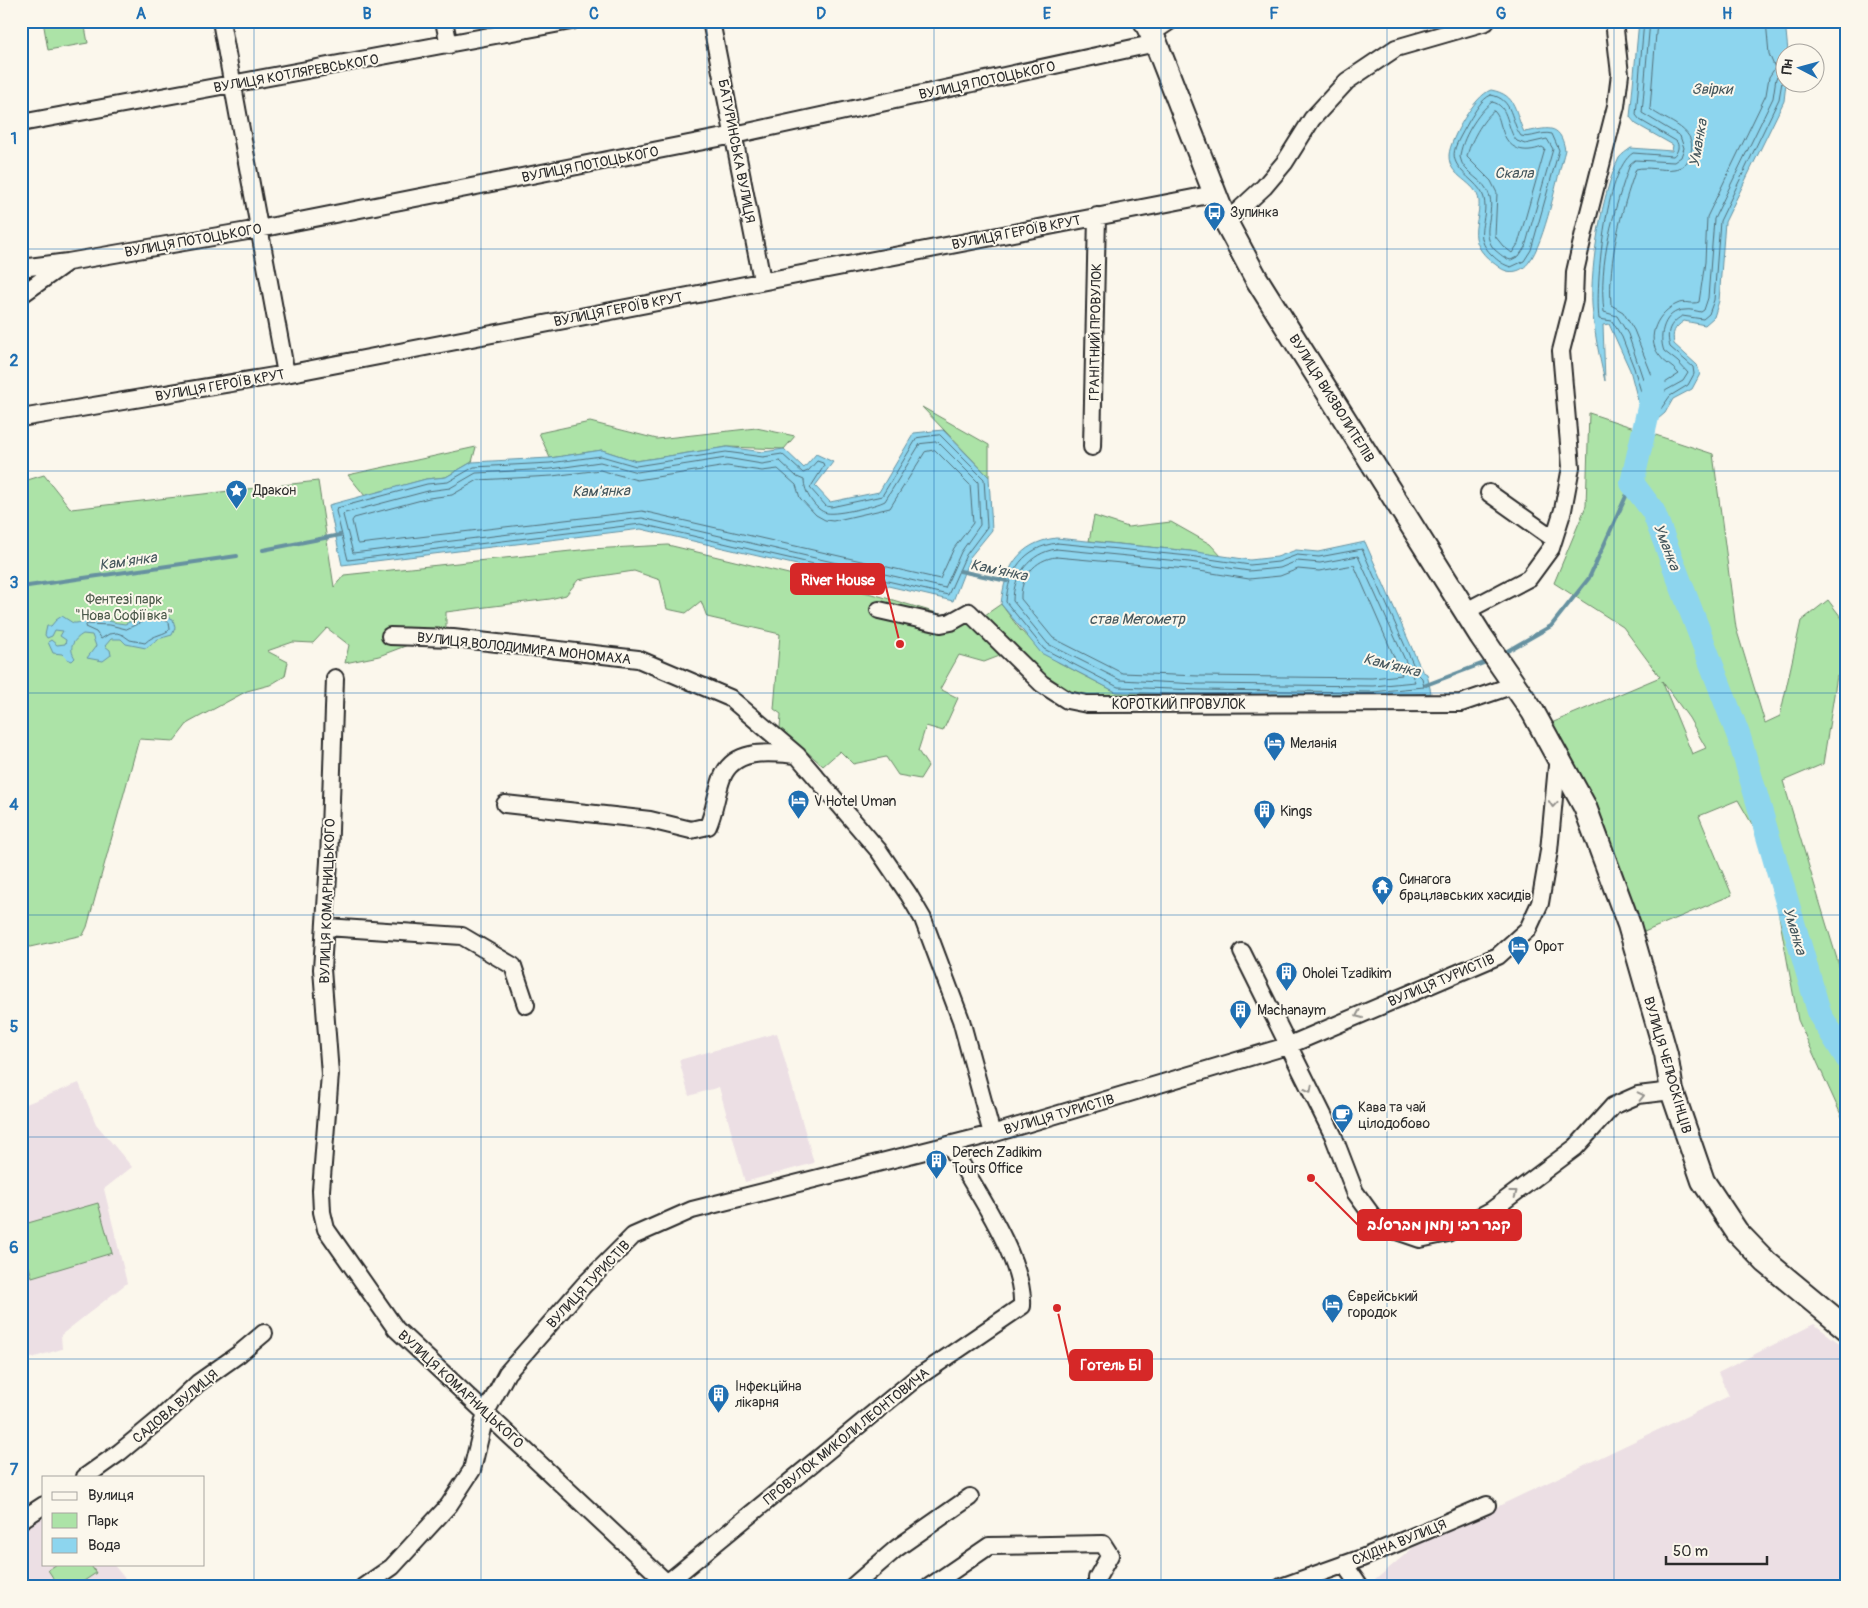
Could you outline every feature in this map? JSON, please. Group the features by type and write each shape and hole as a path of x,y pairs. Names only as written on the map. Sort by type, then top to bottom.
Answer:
{"main road":[{"name":"ВУЛИЦЯ ВИЗВОЛИТЕЛІВ","path":"1156,30 1214,194 1226,222 1268,298 1558,755"},
{"name":"ВУЛИЦЯ ЧЕЛЮСКІНЦІВ","path":"1558,755 1585,807 1629,925 1666,1054 1672,1091 1703,1181 1737,1232 1766,1262 1847,1329"}],"street":[{"path":"221,21 286,374"},
{"path":"444,21 449,45"},
{"name":"ВУЛИЦЯ КОТЛЯРЕВСЬКОГО","path":"21,123 571,21"},
{"name":"БАТУРИНСЬКА ВУЛИЦЯ","path":"712,21 762,280"},
{"path":"1466,611 1529,578 1541,564 1554,539 1563,510 1571,467 1561,351 1574,300 1575,272 1616,106 1620,74 1614,21"},
{"path":"1226,222 1264,187 1285,162 1312,118 1347,81 1396,48 1486,22"},
{"name":"ВУЛИЦЯ ПОТОЦЬКОГО","path":"21,268 68,262 259,229 734,136 1156,30"},
{"name":"ВУЛИЦЯ ГЕРОЇВ КРУТ","path":"21,418 286,374 762,280 1214,194"},
{"name":"ГРАНІТНИЙ ПРОВУЛОК","path":"1092,447 1097,216"},
{"path":"21,295 68,262"},
{"path":"1489,493 1554,539"},
{"name":"КОРОТКИЙ ПРОВУЛОК","path":"879,610 941,624 950,622 969,612 1042,684 1067,700 1088,704 1461,702 1510,679"},
{"name":"ВУЛИЦЯ ВОЛОДИМИРА МОНОМАХА","path":"390,636 453,638 638,659 730,698 797,755 879,850 923,919 961,1020 992,1134"},
{"name":"ВУЛИЦЯ КОМАРНИЦЬКОГО","path":"335,678 326,927 322,969 330,1074 321,1190 322,1212 326,1229 396,1329 667,1585"},
{"path":"505,804 650,820 692,830 700,829 708,826 715,810 722,777 733,764 748,754 764,752 797,755"},
{"name":"ВУЛИЦЯ ТУРИСТІВ","path":"364,1587 392,1567 449,1505 472,1470 486,1412 507,1373 584,1286 633,1236 692,1210 992,1134 1287,1046 1498,956 1528,929 1540,903 1549,850 1558,755"},
{"path":"326,927 462,936 513,966 526,1005"},
{"path":"1242,952 1287,1046 1333,1135 1354,1192 1379,1225 1420,1239 1448,1233 1492,1210 1576,1147 1613,1106 1638,1095 1672,1091"},
{"name":"ПРОВУЛОК МИКОЛИ ЛЕОНТОВИЧА","path":"667,1585 914,1379 1022,1306 1023,1293 1014,1259 950,1145"},
{"name":"САДОВА ВУЛИЦЯ","path":"86,1476 120,1452 161,1418 198,1383 239,1354 264,1333"},
{"path":"852,1587 897,1548 970,1497"},
{"name":"СХІДНА ВУЛИЦЯ","path":"1281,1587 1344,1564 1487,1505"},
{"path":"21,1520 42,1506"},
{"path":"930,1587 989,1546 1058,1543 1103,1544 1110,1555 1097,1578 1096,1587"},
{"path":"1344,1564 1360,1587"}],"shaded area":[{"path":"777,1033 814,1163 745,1182 719,1087 689,1096 679,1060"},
{"path":"79,1083 96,1124 132,1167 104,1189 127,1283 61,1335 62,1349 21,1361 21,1106"},
{"path":"1814,1324 1847,1349 1847,1587 1368,1586 1415,1546 1729,1396 1718,1373"},
{"path":"42,1518 42,1566 115,1566 132,1587 21,1587 21,1531"}],"green space":[{"path":"43,21 114,21 85,27 88,43 48,50"},
{"path":"922,407 989,445 989,477"},
{"path":"1589,413 1713,454 1736,628 1765,723 1780,716 1801,621 1828,600 1847,625 1847,675 1837,676 1823,764 1783,781 1847,992 1847,1128 1798,1020 1767,850 1738,800 1699,816 1732,895 1637,935 1549,724 1660,677 1623,627 1554,583 1586,506","holes":["1662,681 1689,718 1706,748 1692,754"]},
{"path":"590,422 657,439 756,428 795,436 784,449 727,447 636,461 602,450 550,458 539,433"},
{"path":"476,447 472,462 446,477 426,479 365,496 348,475"},
{"name":"Фентезі парк \"Нова Софіївка\"","path":"44,475 71,509 318,481 334,587 344,575 590,549 668,545 876,595 957,619 985,615 1001,604 1021,631 1058,662 1116,692 1198,695 1197,705 1067,700 1010,652 984,662 959,655 940,689 958,698 943,731 926,726 918,751 928,766 920,779 898,775 886,757 853,764 840,751 823,766 780,728 781,714 774,709 780,634 707,617 701,601 686,613 667,609 660,580 634,571 578,580 566,595 550,599 446,612 446,638 429,637 379,656 345,663 349,645 327,628 313,643 293,642 267,651 288,662 285,676 270,685 247,691 188,723 174,741 139,739 87,927 83,935 21,949 21,482"},
{"path":"1094,516 1128,527 1171,522 1210,544 1222,557 1190,551 1089,541"},
{"path":"98,1203 112,1253 32,1277 21,1241 21,1225"},
{"path":"54,1566 91,1566 96,1573 75,1587 59,1587 48,1570"}],"water":[{"name":"Звірки","path":"1639,21 1785,21 1787,42 1776,42 1776,92 1785,92 1784,101 1725,222 1719,301 1714,317 1705,325 1684,321 1676,328 1673,336 1674,344 1697,365 1700,374 1692,389 1673,399 1665,413 1658,419 1642,416 1630,370 1609,324 1603,325 1605,381 1592,305 1593,271 1598,230 1607,190 1619,158 1631,148 1672,151 1673,145 1636,124 1630,117"},
{"name":"Скала","path":"1491,90 1500,92 1511,100 1524,132 1545,129 1556,131 1563,141 1565,150 1550,209 1535,252 1523,268 1511,272 1499,267 1479,247 1476,233 1479,206 1477,194 1453,169 1449,155 1450,148 1464,118 1478,100"},
{"path":"943,430 989,477 992,530 970,557 953,601 641,529 342,565 329,505 426,479 446,477 472,462 550,458 602,450 636,461 727,447 763,452 784,449 804,468 816,454 833,462 815,486 830,502 879,492 914,433"},
{"name":"став Мегометр","path":"1056,538 1190,551 1250,560 1277,557 1296,550 1318,552 1365,542 1422,671 1427,674 1431,693 1373,697 1116,692 1041,653 1001,604 1006,579 1016,559 1032,545"},
{"path":"153,612 173,619 175,628 172,635 158,639 146,648 126,644 121,639 111,639 105,646 110,650 111,655 103,661 87,658 96,646 92,635 83,634 74,642 72,651 75,658 72,661 62,654 53,653 48,642 51,640 57,645 65,644 66,640 60,636 63,631 55,630 52,636 47,638 45,635 47,626 51,626 62,616 73,623 93,618 125,624"}],"waterway":[{"name":"Уманка","path":"1654,386 1632,483 1653,511 1739,737 1820,1015 1847,1058"},
{"name":"Кам'янка","path":"1502,654 1551,626 1589,578 1632,483"},
{"name":"Кам'янка","path":"263,550 340,535"},
{"name":"Кам'янка","path":"21,587 237,556"},
{"name":"Кам'янка","path":"960,571 1007,581"},
{"name":"Кам'янка","path":"1426,685 1489,661"}],"place":[{"name":"Зупинка","path":"1214,231"},
{"name":"Дракон","path":"237,509"},
{"name":"River House","path":"900,644"},
{"name":"Меланія","path":"1274,762"},
{"name":"V Hotel Uman","path":"798,820"},
{"name":"Kings","path":"1264,830"},
{"name":"Синагога брацлавських хасидів","path":"1383,906"},
{"name":"Орот","path":"1518,965"},
{"name":"Oholei Tzadikim","path":"1286,992"},
{"name":"Machanaym","path":"1241,1029"},
{"name":"Кава та чай цілодобово","path":"1342,1134"},
{"name":"קבר רבי נחמן מברסלב","path":"1311,1178"},
{"name":"Derech Zadikim Tours Office","path":"936,1179"},
{"name":"Готель БІ","path":"1057,1308"},
{"name":"Єврєйський городок","path":"1332,1323"},
{"name":"Інфекційна лікарня","path":"719,1413"}]}
